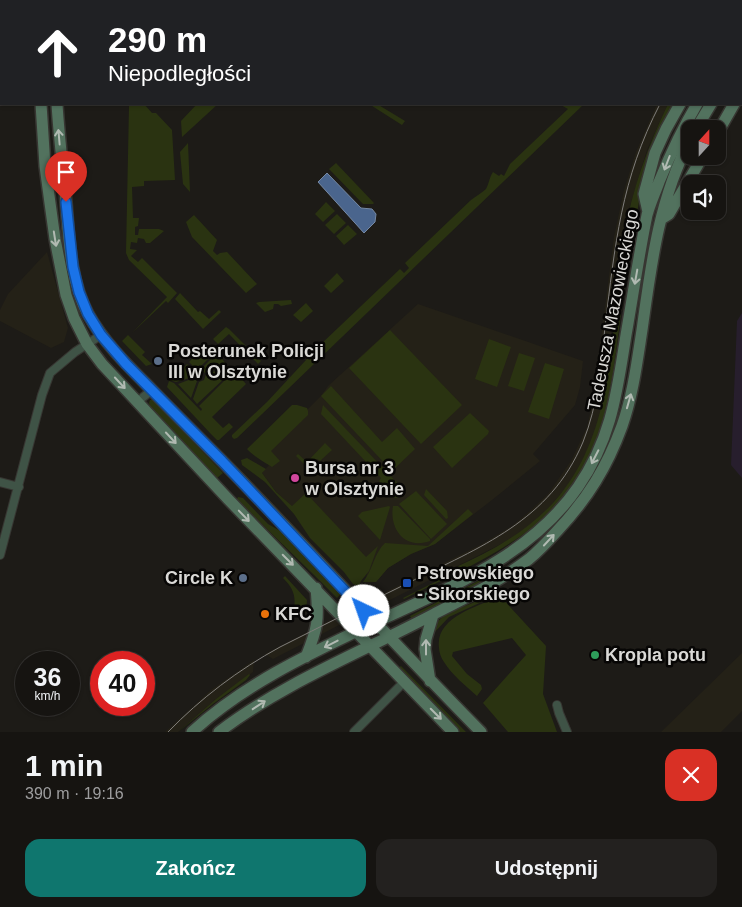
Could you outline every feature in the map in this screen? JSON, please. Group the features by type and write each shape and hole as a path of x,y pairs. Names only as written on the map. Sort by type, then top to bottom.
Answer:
{"street":[{"path":"41,105 45,166 62,277 74,318 87,344 102,364 228,499 453,732"},
{"path":"57,105 73,267 79,292 88,314 101,335 481,732"},
{"path":"648,212 644,194 655,153 679,105"},
{"name":"Tadeusza Mazowieckiego","path":"192,732 209,717 265,677 471,576 506,556 544,527 562,508 579,486 596,456 613,414 648,212 672,148 696,105"},
{"path":"701,120 710,105"},
{"path":"725,120 733,105"},
{"name":"Tadeusza Mazowieckiego","path":"218,732 271,697 481,590 531,557 581,504 598,478 615,444 632,394 660,220 670,186 681,161"},
{"path":"660,220 669,214 697,165"},
{"path":"0,555 42,395 50,373 101,335"},
{"path":"137,402 152,390"},
{"path":"0,482 19,487"},
{"path":"306,657 317,628 316,588"},
{"path":"430,680 425,649 433,615"},
{"path":"354,732 404,682"},
{"path":"558,705 559,713 567,732"}],"shaded area":[{"path":"657,105 668,105 647,150 630,206 624,236 601,413 591,443 576,474 547,510 528,527 509,540 380,605 368,601 480,545 512,526 548,494 571,461 587,427 593,401 614,237 624,190 636,152"},
{"path":"47,252 68,328 64,342 51,348 0,321 0,310 8,294"},
{"path":"418,304 583,361 580,387 575,405 533,454 540,461 435,544 411,554 388,568 376,582 365,583 367,574 276,492 262,473 269,465 260,457 321,396 328,386"},
{"path":"742,313 742,478 731,465 737,321"},
{"path":"336,618 341,624 320,635 322,624"},
{"path":"315,628 308,641 273,659 265,654"},
{"path":"742,653 742,711 721,732 661,732"},
{"path":"254,660 253,672 216,699 178,732 165,732 211,690"}],"green space":[{"path":"145,105 152,113 156,113 172,130 175,180 144,181 144,186 132,187 133,218 139,218 138,226 135,227 135,235 138,235 139,229 159,229 164,231 150,243 146,243 144,239 138,238 137,243 131,242 130,249 137,250 131,256 138,262 142,258 177,293 132,333 167,297 129,260 126,253 129,106"},
{"path":"196,105 217,105 182,137 181,121"},
{"path":"371,105 379,105 405,121 402,125"},
{"path":"561,105 583,105 237,438 234,439 232,437 319,346 400,269 404,273 409,268 405,263 471,200 486,189 493,172 499,176 501,174 504,176 510,164 568,109"},
{"path":"668,105 674,105 641,187 610,388 604,416 584,468 569,491 550,513 517,539 480,561 404,599 455,572 454,568 483,554 524,529 559,496 578,468 592,438 602,405 613,338 627,219 636,185"},
{"path":"188,143 190,192 183,184 180,152"},
{"path":"336,163 373,204 363,204 329,169"},
{"path":"326,202 335,211 323,222 315,214"},
{"path":"337,214 346,223 334,234 325,225"},
{"path":"194,215 217,240 213,251 217,255 227,252 257,284 246,293 192,237 186,222"},
{"path":"348,225 357,234 344,245 336,236"},
{"path":"337,273 344,281 331,293 324,286"},
{"path":"180,293 198,312 200,311 209,319 219,310 221,312 203,329 175,299"},
{"path":"291,300 292,304 281,306 274,304 273,309 265,312 256,303 259,302"},
{"path":"306,303 313,311 301,322 293,315"},
{"path":"226,327 261,361 258,364 229,334 218,344 213,339"},
{"path":"390,330 462,405 421,444 349,368"},
{"path":"128,335 145,352 142,355 152,364 146,366 122,341"},
{"path":"489,339 511,347 497,387 475,379"},
{"path":"205,345 214,353 197,370 189,362"},
{"path":"217,353 227,365 222,365 220,368 205,373 201,369"},
{"path":"519,353 535,358 524,391 508,386"},
{"path":"545,363 564,369 549,419 528,412"},
{"path":"187,364 195,372 193,377 176,382 169,380 172,379"},
{"path":"223,369 222,371 227,376 197,404 193,399 199,382 204,380 206,374"},
{"path":"238,375 246,384 212,417 223,428 229,423 233,427 219,440 210,433 167,387 169,381 174,383 201,411 202,409 199,406 228,377 231,381"},
{"path":"194,378 197,381 191,398 178,384"},
{"path":"331,386 382,442 397,428 415,449 392,471 321,396"},
{"path":"150,400 153,400 223,473 217,478 150,407"},
{"path":"292,405 307,408 308,415 271,451 280,461 272,467 247,449"},
{"path":"323,405 404,490 397,498 379,481 381,478 321,414"},
{"path":"470,413 489,431 452,468 433,447"},
{"path":"325,443 332,450 320,461 317,459 312,464 314,467 310,470 296,456 298,454 307,462"},
{"path":"247,458 266,469 262,473 276,492 292,506 306,493 366,557 378,546 369,571 359,586 353,584 344,572 310,538 294,514 265,482 242,465 241,460"},
{"path":"426,489 447,511 448,518 446,519 424,495"},
{"path":"416,491 447,524 431,539 399,504"},
{"path":"238,497 243,498 268,524 282,532 341,594 337,598 237,499"},
{"path":"389,506 380,540 358,516 362,512"},
{"path":"393,506 398,506 430,541 413,543 401,536 396,530 392,514"},
{"path":"468,509 473,514 435,544 411,554 388,568 376,582 363,582 378,552 385,543 428,546"},
{"path":"285,576 307,600 306,612 303,613 294,609 294,596 283,578"},
{"path":"486,577 488,580 412,620 410,616"},
{"path":"500,596 546,646 543,694 557,732 508,732 483,703 526,655 512,638 453,652 452,656 467,674 481,685 482,689 477,696 455,676 441,657 439,650 440,637 450,621 470,609"},
{"path":"485,598 486,600 449,617 432,635 436,623 447,613"},
{"path":"401,666 466,732 460,732 398,668"},
{"path":"249,674 246,680 178,732 216,699"}],"water":[{"path":"327,173 361,208 372,209 376,214 375,222 364,233 318,182"}],"tram line":[{"path":"168,732 207,696 249,665 280,647 486,543 510,529 532,512 552,492 569,469 583,442 592,414 598,385 612,268 622,213 636,159 660,105"}],"place":[{"name":"Posterunek Policji III w Olsztynie","path":"158,361"},
{"name":"Bursa nr 3 w Olsztynie","path":"295,478"},
{"name":"Circle K","path":"243,578"},
{"name":"Pstrowskiego - Sikorskiego","path":"407,583"},
{"name":"KFC","path":"265,614"},
{"name":"Kropla potu","path":"595,655"}],"route":[{"path":"66,202 73,267 79,292 88,314 101,335 126,364 222,461 364,611"}]}
